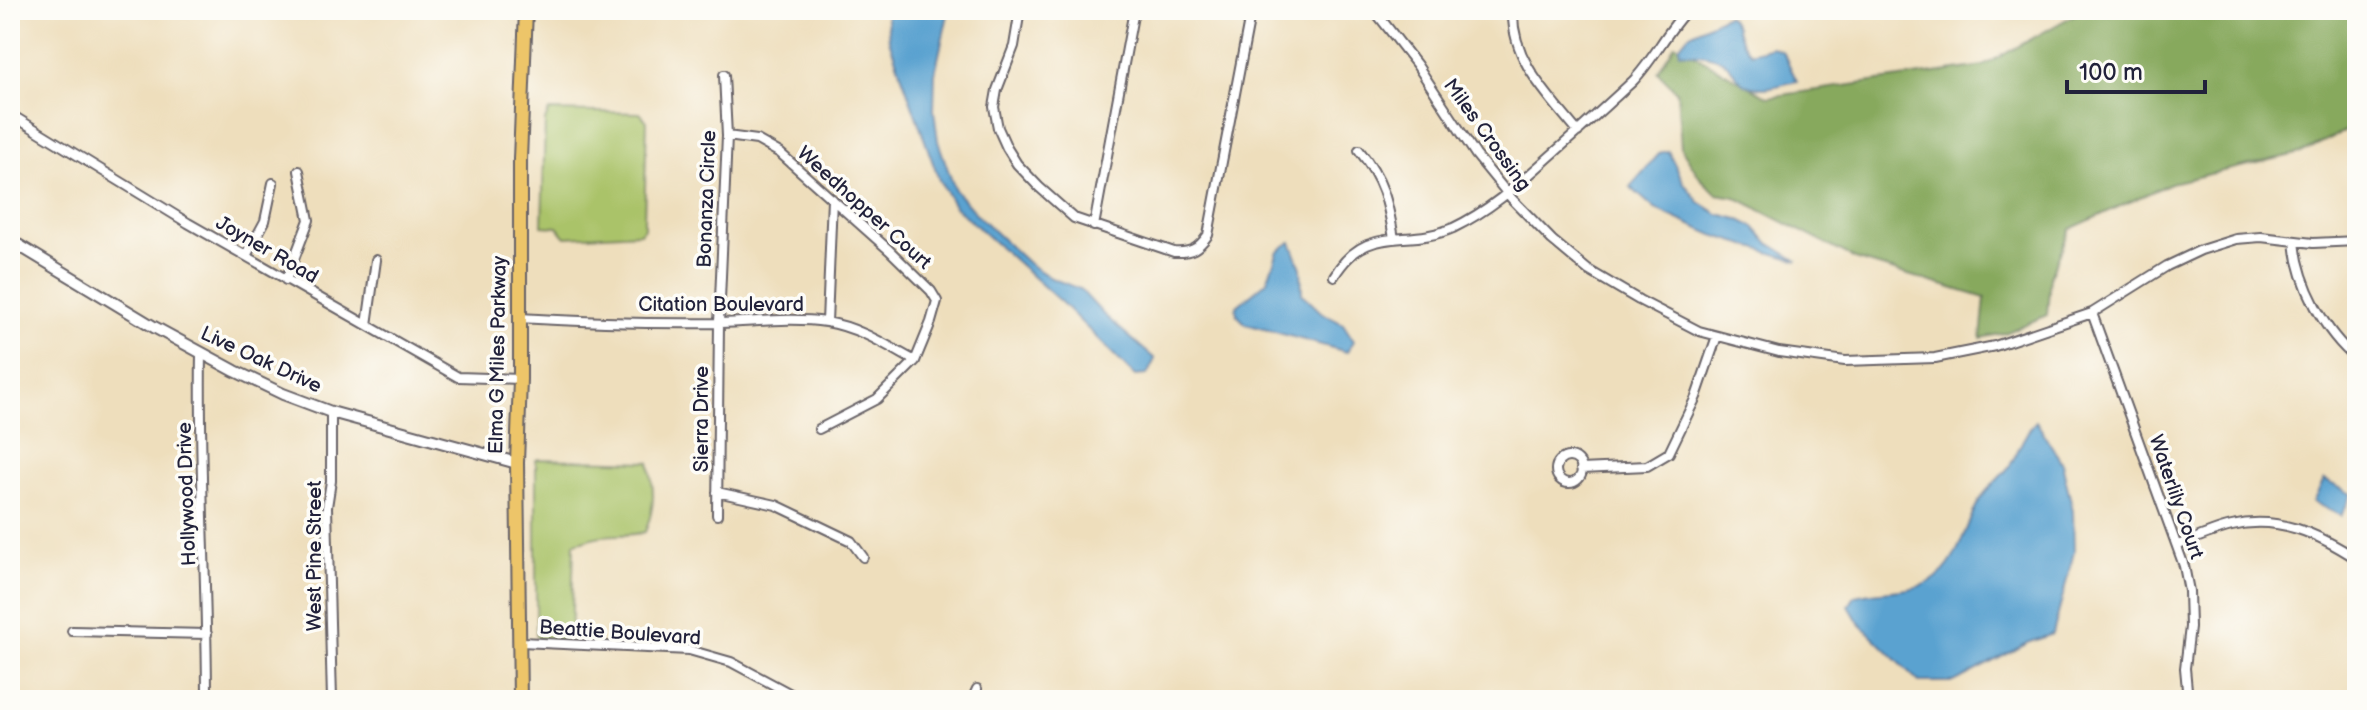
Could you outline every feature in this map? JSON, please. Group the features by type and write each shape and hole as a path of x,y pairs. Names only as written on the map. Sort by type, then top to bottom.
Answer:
{"main road":[{"name":"Elma G Miles Parkway","path":"520,700 517,463 520,144 526,10"}],"street":[{"path":"1020,10 1014,46 997,90 994,107 998,128 1017,164 1074,218 1174,252 1187,253 1199,247 1208,235 1251,10"},
{"path":"1094,226 1134,10"},
{"name":"Miles Crossing","path":"1374,10 1417,65 1476,155 1552,240 1588,270 1699,331 1779,352 1845,361 1935,358 1995,346 2092,313 2167,266 2201,250 2236,239 2261,237 2313,243 2357,241"},
{"path":"1513,10 1512,27 1519,53 1535,79 1578,132"},
{"path":"1334,276 1344,261 1359,248 1376,241 1449,229 1481,214 1508,194 1645,68 1670,28 1687,10"},
{"name":"Bonanza Circle","path":"719,323 727,136 724,75"},
{"name":"Joyner Road","path":"10,114 286,280 458,377 520,379"},
{"name":"Weedhopper Court","path":"727,136 769,145 889,250 931,291 937,301 915,361 877,399 819,429"},
{"path":"1359,150 1372,166 1385,191 1394,239"},
{"path":"286,280 309,220 299,171"},
{"path":"246,256 265,221 273,183"},
{"path":"827,322 832,199"},
{"name":"Live Oak Drive","path":"10,240 201,353 283,394 331,412 517,463"},
{"path":"2295,242 2302,274 2322,320 2357,359"},
{"path":"367,325 376,260"},
{"name":"Waterlily Court","path":"2092,313 2178,545 2189,591 2190,627 2185,668 2188,700"},
{"name":"Citation Boulevard","path":"519,318 719,323 809,320 827,322 868,335 915,361"},
{"name":"Sierra Drive","path":"717,515 719,323"},
{"path":"1581,469 1647,466 1669,453 1696,397 1717,336"},
{"name":"Hollywood Drive","path":"201,353 199,408 207,700"},
{"name":"West Pine Street","path":"331,412 331,481 327,507 332,700"},
{"path":"717,492 776,505 851,541 863,557"},
{"path":"2178,545 2228,526 2250,523 2283,525 2313,533 2357,559"},
{"path":"72,631 207,634"},
{"name":"Beattie Boulevard","path":"521,642 689,650 731,662 802,700"},
{"path":"972,700 977,689"}],"green space":[{"path":"2083,10 2357,10 2357,125 2301,153 2171,183 2070,229 2050,276 2047,315 2005,333 1981,338 1985,298 1855,259 1735,197 1717,194 1700,178 1681,148 1677,92 1658,72 1675,44 1768,97 1983,66"},
{"path":"549,111 640,113 647,121 644,228 640,233 566,237 557,227 542,226 545,121"},
{"path":"536,460 649,462 651,472 652,505 645,532 574,543 571,642 536,638"}],"water":[{"path":"886,10 949,10 935,73 934,110 938,141 955,190 1028,263 1051,278 1080,289 1103,314 1155,359 1147,375 1135,376 1062,303 954,206 939,180 889,40"},
{"path":"1727,15 1746,49 1751,53 1772,47 1783,52 1797,81 1753,87 1744,83 1719,59 1680,52 1679,46 1688,35"},
{"path":"1668,151 1684,183 1699,202 1718,214 1754,227 1767,242 1798,261 1713,235 1655,209 1630,187 1660,153"},
{"path":"1291,242 1301,268 1302,294 1321,312 1343,324 1354,341 1347,352 1246,324 1237,315 1236,307 1267,281 1278,251"},
{"path":"2036,421 2062,463 2073,511 2074,552 2053,634 2028,643 1954,682 1919,682 1859,623 1849,606 1855,596 1915,587 1942,573 1955,554 1979,501 2008,468"},
{"path":"2324,480 2352,494 2341,516 2313,502"}]}
